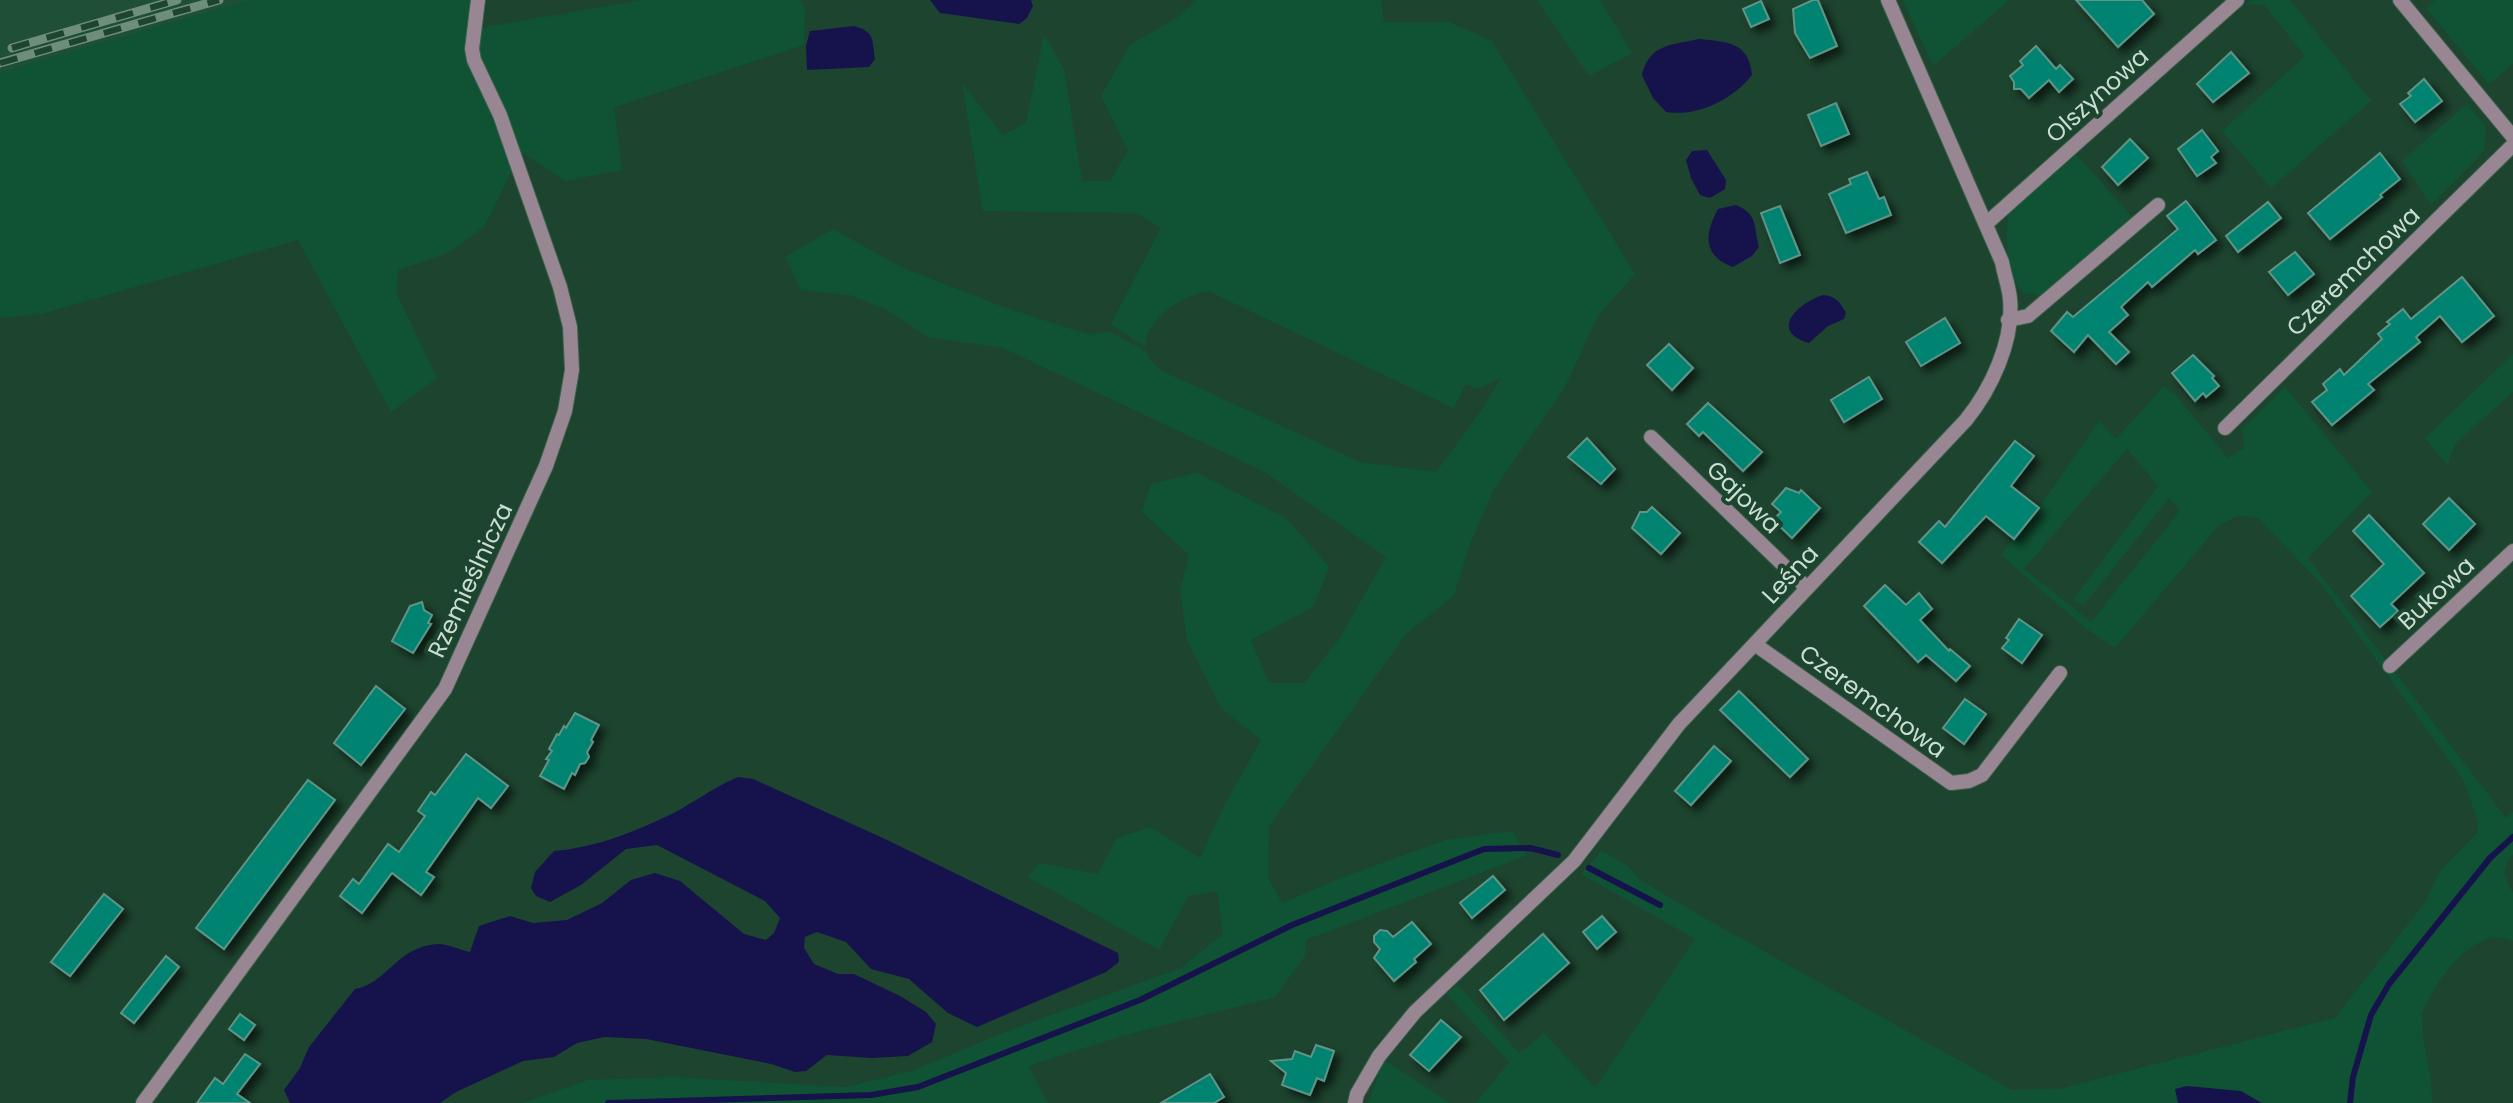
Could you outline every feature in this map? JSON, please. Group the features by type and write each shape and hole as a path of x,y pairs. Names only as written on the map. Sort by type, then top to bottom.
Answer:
{"street":[{"name":"Rzemieślnicza","path":"143,1103 445,689 546,466 565,411 572,370 570,327 560,287 500,115 478,73 472,49 478,0"},
{"name":"Leśna","path":"1355,1103 1379,1056 1415,1012 1574,861 1679,724 1976,408 1997,370 2010,300 2002,262 1888,0"},
{"name":"Olszynowa","path":"1987,223 2237,0"},
{"path":"2400,0 2513,137"},
{"name":"Czeremchowa","path":"2225,428 2513,145"},
{"path":"2008,320 2028,316 2158,205"},
{"name":"Gajowa","path":"1651,437 1807,588"},
{"name":"Bukowa","path":"2390,666 2513,551"},
{"name":"Czeremchowa","path":"1756,645 1951,783 1969,781 1982,775 2060,673"}],"shaded area":[{"path":"0,0 280,0 0,82"},
{"path":"249,0 480,0 474,29 642,0 800,0 805,7 804,45 614,107 622,170 566,181 521,152 484,227 448,253 398,270 397,294 437,378 391,412 298,240 41,314 0,318 0,72"},
{"path":"930,0 1031,0 1033,6 1027,18 1019,24 940,13"},
{"path":"1197,0 1381,0 1384,22 1449,22 1492,41 1635,274 1598,316 1565,387 1493,491 1470,544 1454,595 1406,634 1269,826 1268,877 1282,903 1446,840 1512,831 1527,855 1306,940 1305,956 1275,997 1122,1036 1028,1066 1048,1103 523,1103 588,1080 673,1077 845,1087 912,1071 1005,1032 1181,968 1223,934 1217,891 1188,896 1159,950 1028,877 1039,863 1098,874 1116,839 1150,827 1200,858 1224,806 1261,740 1221,708 1187,640 1180,590 1189,555 1142,512 1151,484 1197,473 1286,518 1329,567 1313,607 1251,640 1269,683 1304,683 1339,639 1386,557 1263,471 1003,348 928,337 887,310 850,295 801,290 785,257 833,229 903,268 1001,306 1087,334 1110,332 1146,351 1152,362 1164,372 1360,462 1436,472 1501,378 1477,389 1466,384 1453,408 1208,291 1188,297 1158,318 1151,327 1145,347 1111,324 1161,228 1136,213 983,211 962,83 1003,135 1026,123 1044,34 1064,69 1082,181 1110,181 1128,151 1101,96 1130,45 1178,17"},
{"path":"1537,0 1600,0 1632,53 1589,76"},
{"path":"1903,0 2009,0 1933,66"},
{"path":"2252,0 2290,0 2371,101 2271,188 2222,131 2305,56 2264,5 2247,4"},
{"path":"2436,0 2513,0 2513,64 2489,84 2426,8"},
{"path":"854,26 866,31 873,41 875,59 869,67 807,70 806,46 810,31"},
{"path":"1699,39 1728,43 1742,50 1747,56 1752,75 1735,92 1714,105 1690,112 1666,112 1653,98 1642,75 1645,65 1663,48"},
{"path":"2467,104 2486,127 2484,151 2431,205 2402,161"},
{"path":"1707,150 1726,180 1725,189 1710,198 1700,195 1686,160 1692,151"},
{"path":"2076,154 2132,217 2041,295 2024,293 2010,267 2008,214"},
{"path":"1736,205 1752,217 1759,247 1752,256 1733,267 1711,251 1709,236 1718,209"},
{"path":"1823,295 1840,303 1846,313 1844,319 1828,326 1809,343 1797,338 1790,332 1791,318 1804,304"},
{"path":"2513,354 2513,392 2457,442 2448,466 2425,438"},
{"path":"2164,386 2228,458 2244,448 2242,429 2285,387 2372,492 2308,558 2506,818 2513,812 2513,855 2504,874 2513,893 2513,941 2500,938 2487,940 2462,954 2435,988 2424,1008 2422,1027 2432,1103 1476,1103 1509,1062 1446,993 1458,985 1519,1053 1544,1033 1595,1088 1695,939 1581,874 1602,851 1628,866 1640,880 1708,920 2012,1090 2059,1089 2335,1018 2426,901 2440,871 2477,833 2478,822 2464,781 2322,585 2258,518 2238,516 2219,525 2115,648 2084,627 2001,555 2039,508 2099,421 2116,439","holes":["2127,449 2158,486 2073,600 2084,605 2169,498 2180,511 2091,622 2024,569"]},
{"path":"738,777 753,779 885,839 1118,953 1119,962 1106,972 977,1027 948,1013 909,979 871,969 846,942 817,932 805,937 804,948 814,964 838,974 854,974 926,1012 936,1024 932,1042 908,1056 872,1058 827,1055 806,1071 795,1072 771,1064 646,1039 604,1037 577,1043 554,1057 523,1061 456,1092 440,1103 290,1103 284,1090 300,1068 309,1047 355,989 376,980 402,958 424,946 442,944 470,952 479,926 510,916 533,923 567,920 602,903 631,880 655,873 680,881 744,934 766,940 774,933 780,918 765,901 657,845 626,849 581,885 550,902 536,896 531,888 535,872 554,851 595,844 635,830"},
{"path":"1384,1060 1450,1103 1368,1103"},
{"path":"2187,1086 2241,1091 2262,1103 2178,1103 2175,1089"}],"building":[{"path":"1818,0 1837,46 1810,58 1795,33 1793,9"},
{"path":"2076,0 2142,0 2154,14 2118,47"},
{"path":"1761,1 1769,19 1751,27 1743,9"},
{"path":"2036,46 2056,69 2060,65 2073,79 2059,92 2049,80 2029,98 2021,89 2014,89 2010,76 2023,65 2020,61"},
{"path":"2231,52 2249,73 2213,102 2197,84"},
{"path":"2424,79 2442,101 2415,122 2400,104"},
{"path":"1836,103 1849,134 1821,146 1808,115"},
{"path":"2202,130 2218,151 2211,157 2216,163 2197,176 2178,149"},
{"path":"2130,139 2148,158 2118,185 2102,167"},
{"path":"2380,153 2400,179 2330,239 2308,213"},
{"path":"1867,172 1879,199 1884,197 1891,215 1846,233 1829,194 1851,184 1849,179"},
{"path":"2186,201 2216,240 2198,254 2195,250 2152,287 2148,282 2121,307 2128,315 2109,332 2129,352 2116,364 2088,335 2074,352 2051,331 2067,312 2073,317 2178,229 2167,216"},
{"path":"2268,202 2281,218 2238,252 2226,236"},
{"path":"1780,206 1800,255 1780,263 1761,213"},
{"path":"2295,252 2314,274 2288,295 2269,272"},
{"path":"2462,277 2494,316 2462,342 2440,316 2416,337 2420,342 2368,384 2374,390 2332,425 2312,402 2327,390 2323,384 2340,369 2344,375 2382,339 2378,334 2403,309 2411,319"},
{"path":"1945,318 1960,343 1921,366 1906,342"},
{"path":"1669,344 1693,368 1672,390 1647,365"},
{"path":"2193,355 2214,376 2212,378 2219,386 2206,397 2203,393 2195,401 2172,373"},
{"path":"1869,377 1882,399 1844,422 1831,400"},
{"path":"1708,403 1762,452 1743,471 1703,432 1699,436 1687,424"},
{"path":"1587,438 1615,469 1601,484 1568,457"},
{"path":"2015,441 2034,456 2011,486 2039,508 2014,539 1986,516 1942,563 1919,542 1939,521 1945,527"},
{"path":"1786,488 1799,493 1801,490 1820,508 1792,538 1773,520 1781,512 1772,504"},
{"path":"2449,498 2475,524 2449,550 2423,524"},
{"path":"1652,507 1680,533 1661,554 1632,528 1640,512 1647,512"},
{"path":"2369,515 2424,573 2391,604 2398,611 2380,627 2351,596 2384,564 2353,531"},
{"path":"1885,585 1906,605 1919,593 1932,609 1920,620 1949,651 1970,666 1956,681 1926,655 1918,662 1864,606"},
{"path":"422,602 424,610 432,615 428,623 431,624 413,653 392,641 410,606"},
{"path":"2019,619 2042,635 2022,663 2002,648"},
{"path":"376,686 405,709 361,765 334,743"},
{"path":"1739,691 1808,759 1790,777 1720,710"},
{"path":"1965,699 1986,714 1964,744 1943,728"},
{"path":"575,713 599,725 587,752 589,757 580,764 575,775 572,773 564,789 540,776 557,734 564,726 566,728"},
{"path":"1714,746 1731,761 1691,805 1675,791"},
{"path":"466,754 508,786 491,808 478,798 426,872 434,877 421,895 392,873 362,913 340,896 353,879 359,884 388,844 399,852 425,816 418,811 431,792 435,795"},
{"path":"308,780 335,800 224,949 196,928"},
{"path":"1493,876 1505,890 1472,918 1460,903"},
{"path":"104,894 123,909 70,976 51,962"},
{"path":"1602,916 1616,932 1597,949 1583,932"},
{"path":"1412,922 1431,944 1394,981 1374,958 1380,949 1374,942 1374,936 1380,930 1387,931 1393,937"},
{"path":"1543,934 1569,963 1504,1020 1480,990"},
{"path":"166,956 179,967 134,1023 121,1013"},
{"path":"240,1014 255,1025 244,1040 229,1029"},
{"path":"1441,1020 1461,1037 1429,1071 1410,1055"},
{"path":"1316,1045 1334,1051 1324,1081 1317,1078 1310,1095 1282,1085 1286,1073 1271,1061 1292,1059 1295,1051 1311,1057"},
{"path":"245,1054 260,1064 237,1094 250,1103 197,1103 215,1078 223,1084"},
{"path":"1210,1074 1224,1097 1214,1103 1161,1103"}],"waterway":[{"path":"2350,1103 2353,1077 2371,1015 2389,984 2490,858 2513,837"},
{"path":"608,1103 871,1095 918,1087 1140,1000 1292,925 1484,849 1530,848 1558,855"},
{"path":"1589,868 1660,905"}],"railway":[{"path":"12,48 177,0"},
{"path":"0,63 219,0"}]}
